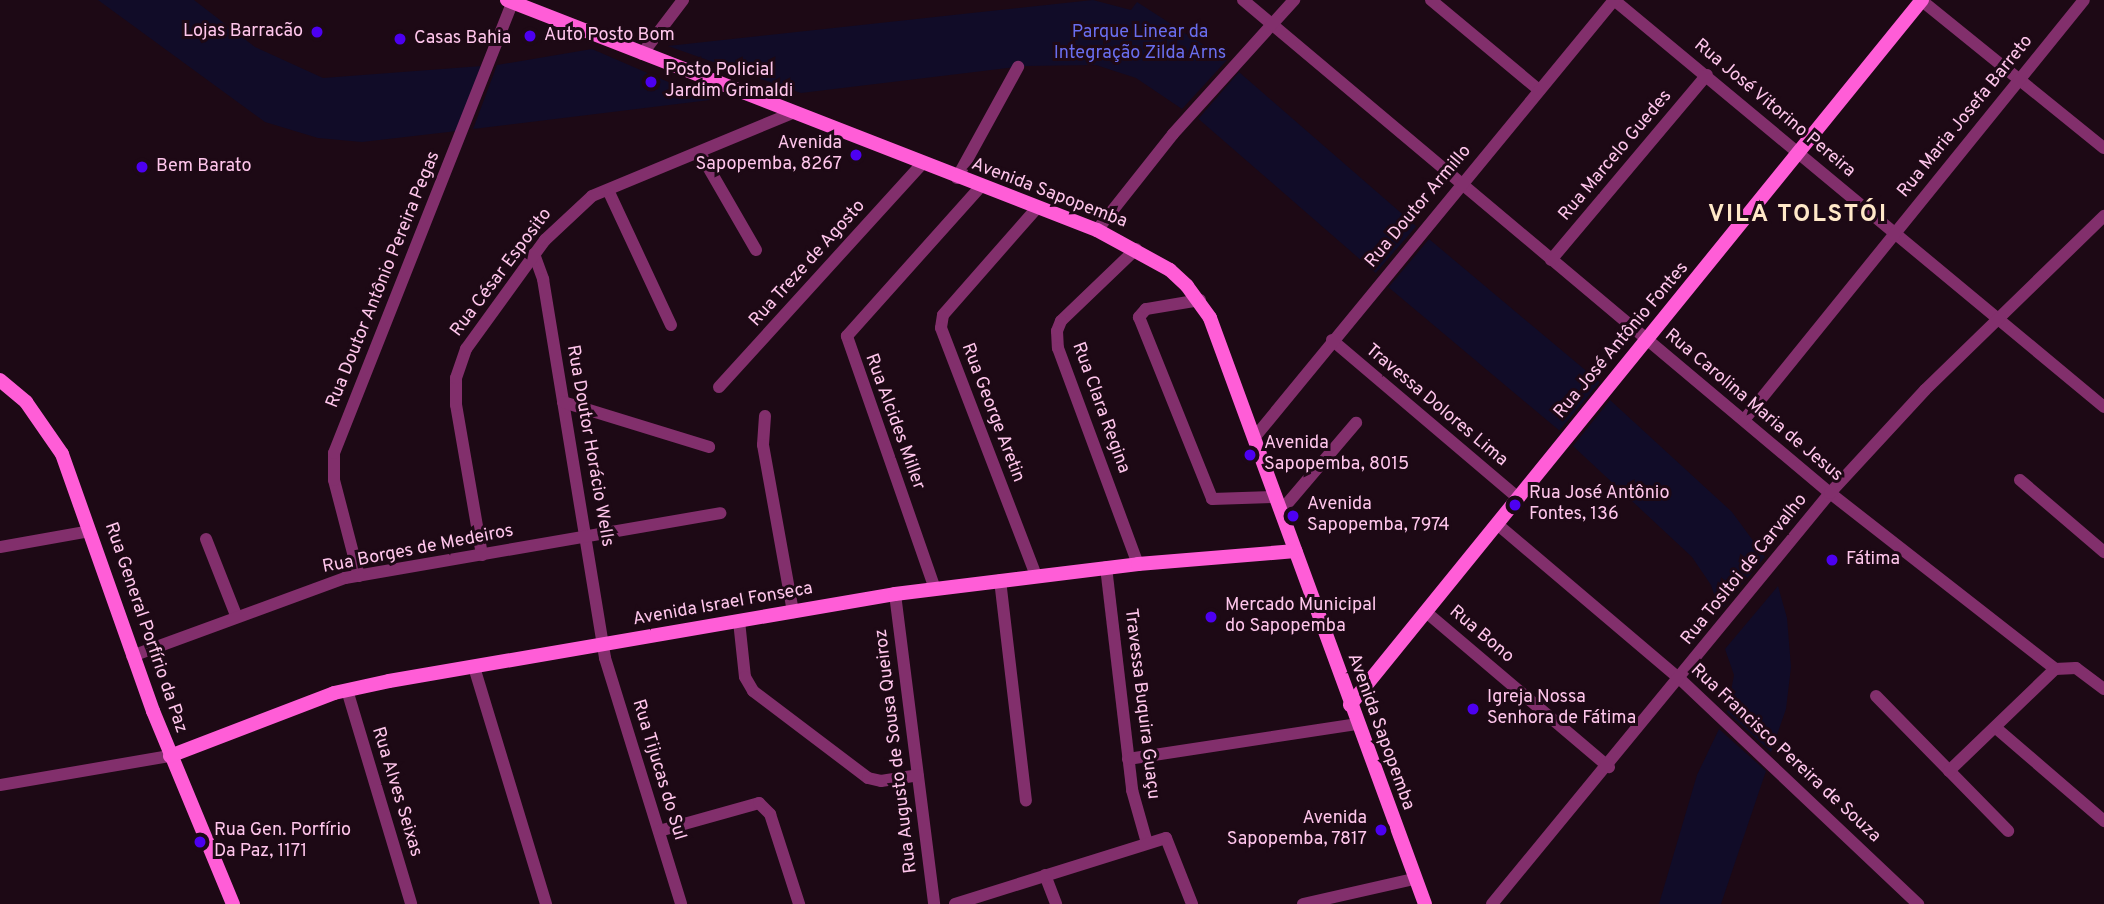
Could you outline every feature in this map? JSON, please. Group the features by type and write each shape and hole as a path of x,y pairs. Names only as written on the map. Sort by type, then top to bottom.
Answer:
{"street":[{"path":"642,54 683,0"},
{"name":"Rua Carolina Maria de Jesus","path":"1243,0 1460,186 1830,493 2055,669"},
{"path":"1097,230 1173,134 1294,0"},
{"path":"1431,0 1539,90"},
{"name":"Rua Doutor Armillo","path":"1254,438 1614,0"},
{"name":"Rua José Vitorino Pereira","path":"1614,0 2104,407"},
{"path":"1922,0 2104,148"},
{"name":"Rua José Antônio Fontes","path":"1350,705 1922,0"},
{"name":"Rua Maria Josefa Barreto","path":"1744,420 2084,0"},
{"name":"Avenida Sapopemba","path":"510,1 533,5 642,54 1036,209 1097,230 1170,270 1200,300 1279,504 1356,724 1425,904"},
{"name":"Rua Doutor Antônio Pereira Pegas","path":"359,576 334,480 334,453 510,1"},
{"path":"957,178 1018,67"},
{"name":"Rua Marcelo Guedes","path":"1551,260 1707,75"},
{"name":"Rua César Esposito","path":"482,555 456,405 458,364 534,254 574,209 608,190 792,113"},
{"path":"700,153 756,250"},
{"name":"Rua Treze de Agosto","path":"719,387 922,164"},
{"name":"Rua Alcides Miller","path":"935,589 847,337 981,187"},
{"path":"608,190 671,325"},
{"name":"Rua George Aretin","path":"1036,209 943,315 941,328 1036,576"},
{"name":"Rua Tosltoi de Carvalho","path":"1492,904 1609,767 1830,493 1998,318 2104,216"},
{"name":"Rua Clara Regina","path":"1136,250 1061,321 1057,331 1058,348 1138,564"},
{"name":"Rua Doutor Horácio Wells","path":"534,254 543,279 604,645"},
{"path":"1200,300 1146,309 1139,317 1212,499 1279,504 1356,423"},
{"name":"Travessa Dolores Lima","path":"1332,340 1518,498"},
{"name":"Rua General Porfírio da Paz","path":"0,380 47,426 62,454 132,656 170,756 233,904"},
{"path":"563,402 709,447"},
{"path":"765,416 763,445 793,612"},
{"path":"2020,480 2104,552"},
{"name":"Rua Borges de Medeiros","path":"132,656 236,614 359,576 720,513"},
{"name":"Rua Francisco Pereira de Souza","path":"1497,524 1680,679 1918,904"},
{"path":"0,547 90,531"},
{"path":"206,539 236,614"},
{"name":"Avenida Israel Fonseca","path":"170,756 347,690 895,594 1138,564 1296,551"},
{"name":"Travessa Buquira Guaçu","path":"1106,568 1128,759 1147,843"},
{"path":"1000,580 1026,800"},
{"name":"Rua Augusto de Sousa Queiroz","path":"895,594 934,904"},
{"name":"Rua Bono","path":"1426,612 1609,767"},
{"path":"739,621 745,677 753,691 868,778 881,781 918,775"},
{"name":"Rua Tijucas do Sul","path":"604,645 681,904"},
{"path":"474,667 546,904"},
{"path":"1949,771 2055,669 2076,668 2104,689"},
{"name":"Rua Alves Seixas","path":"347,690 411,904"},
{"path":"1876,696 2008,831"},
{"path":"1128,759 1356,724"},
{"path":"1996,728 2104,821"},
{"path":"0,785 170,756"},
{"path":"659,831 759,803 770,814 799,904"},
{"path":"954,904 1166,838 1192,904"},
{"path":"1045,875 1056,904"},
{"path":"1303,904 1414,879"}],"green space":[{"path":"98,0 194,0 255,47 323,78 482,66 457,131 362,142 318,138 265,122"},
{"name":"Parque Linear da Integração Zilda Arns","path":"1093,0 1131,10 1137,2 1227,60 1182,109 1136,78 1096,65 1025,66 801,93 668,46"},
{"path":"592,49 710,100 473,129 497,65"},
{"name":"Parque Linear da Integração Zilda Arns","path":"1239,72 1416,226 1376,273 1198,119"},
{"path":"1429,239 1600,382 1559,431 1389,287"},
{"path":"1610,400 1732,512 1765,557 1720,611 1711,585 1692,557 1573,446"},
{"path":"1778,586 1787,618 1791,667 1786,709 1771,752 1727,712 1734,675 1725,649"},
{"path":"1719,729 1766,771 1721,904 1659,904 1697,775"}],"place":[{"name":"Lojas Barracão","path":"317,32"},
{"name":"Auto Posto Bom","path":"530,36"},
{"name":"Casas Bahia","path":"400,39"},
{"name":"Posto Policial Jardim Grimaldi","path":"651,82"},
{"name":"Avenida Sapopemba, 8267","path":"856,155"},
{"name":"Bem Barato","path":"142,167"},
{"name":"Avenida Sapopemba, 8015","path":"1250,455"},
{"name":"Rua José Antônio Fontes, 136","path":"1515,505"},
{"name":"Avenida Sapopemba, 7974","path":"1293,516"},
{"name":"Fátima","path":"1832,560"},
{"name":"Mercado Municipal do Sapopemba","path":"1211,617"},
{"name":"Igreja Nossa Senhora de Fátima","path":"1473,709"},
{"name":"Avenida Sapopemba, 7817","path":"1381,830"},
{"name":"Rua Gen. Porfírio Da Paz, 1171","path":"200,842"}],"district":[{"name":"VILA TOLSTÓI","path":"1798,216"}]}
